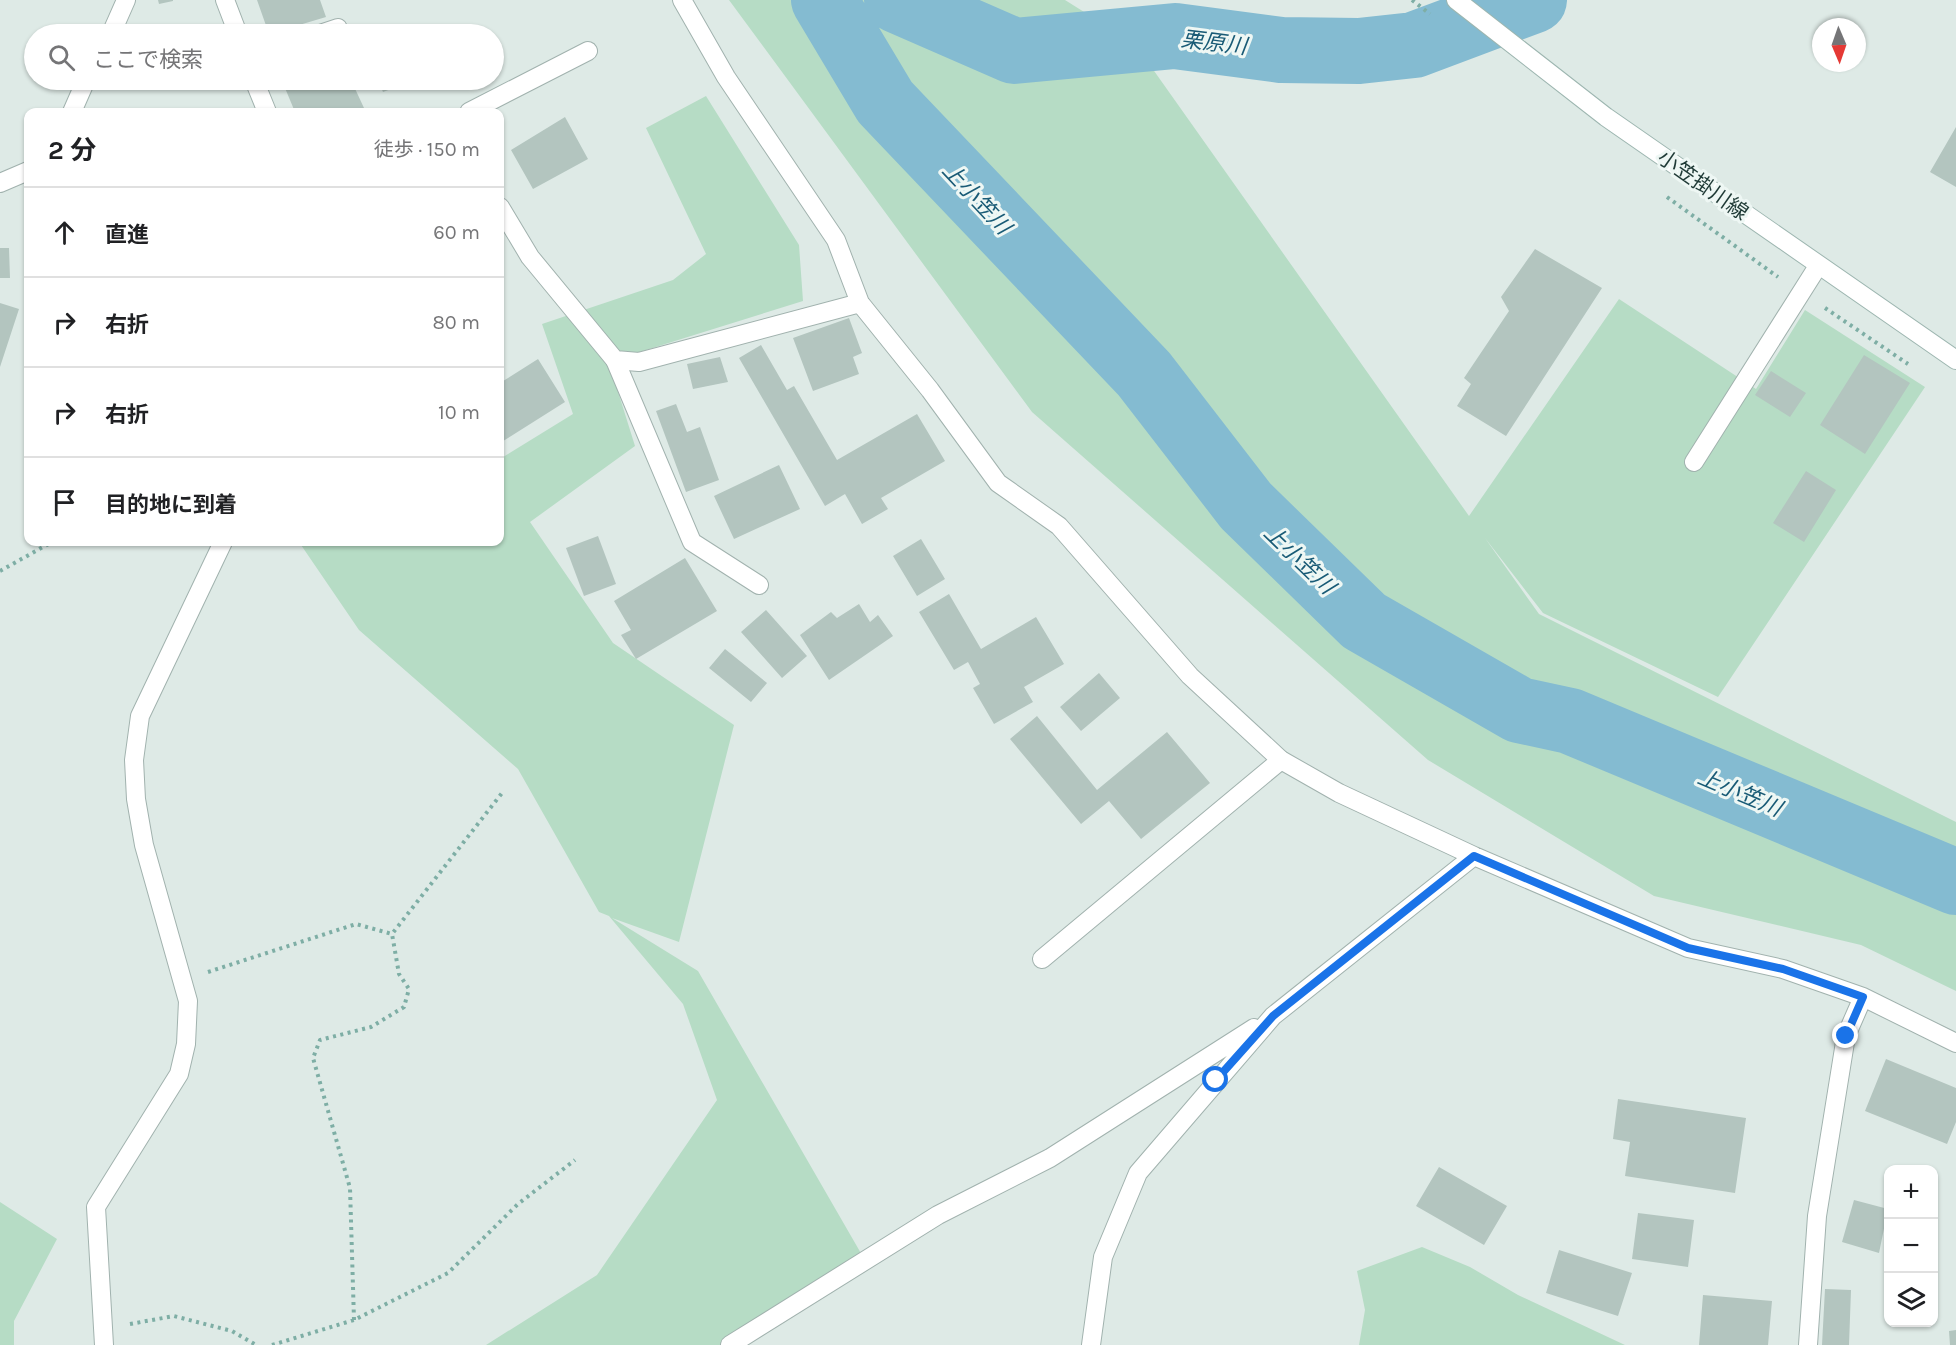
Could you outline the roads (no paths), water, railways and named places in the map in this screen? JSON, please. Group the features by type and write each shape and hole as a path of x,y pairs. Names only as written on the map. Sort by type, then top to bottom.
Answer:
{"street":[{"path":"115,24 126,0"},
{"path":"225,0 234,24"},
{"path":"682,0 726,77 836,240 861,303 930,390 998,483 1059,526 1190,676 1281,760 1339,793 1474,856 1688,948 1783,969 1863,997 1956,1043"},
{"name":"小笠掛川線","path":"1456,0 1606,117 1956,360"},
{"path":"477,108 588,51"},
{"path":"74,108 82,90"},
{"path":"258,90 265,108"},
{"path":"0,183 24,173"},
{"path":"504,214 530,257 615,360 692,542 759,585"},
{"path":"1694,462 1818,266"},
{"path":"615,360 639,362 861,303"},
{"path":"103,1337 96,1207 179,1074 186,1044 188,1001 144,846 136,799 134,760 140,717 221,546"},
{"path":"1042,959 1281,760"},
{"path":"730,1345 938,1215 1050,1158 1273,1016 1474,856"},
{"path":"1808,1345 1818,1215 1842,1058 1846,1036 1863,997"},
{"path":"1091,1345 1103,1257 1138,1173 1273,1016"}],"waterway":[{"name":"上小笠川","path":"824,0 885,102 1144,374 1246,506 1364,621 1519,710 1570,721 1956,882"},
{"name":"栗原川","path":"897,0 1014,51 1175,36 1281,50 1359,51 1414,45 1534,0"}]}
